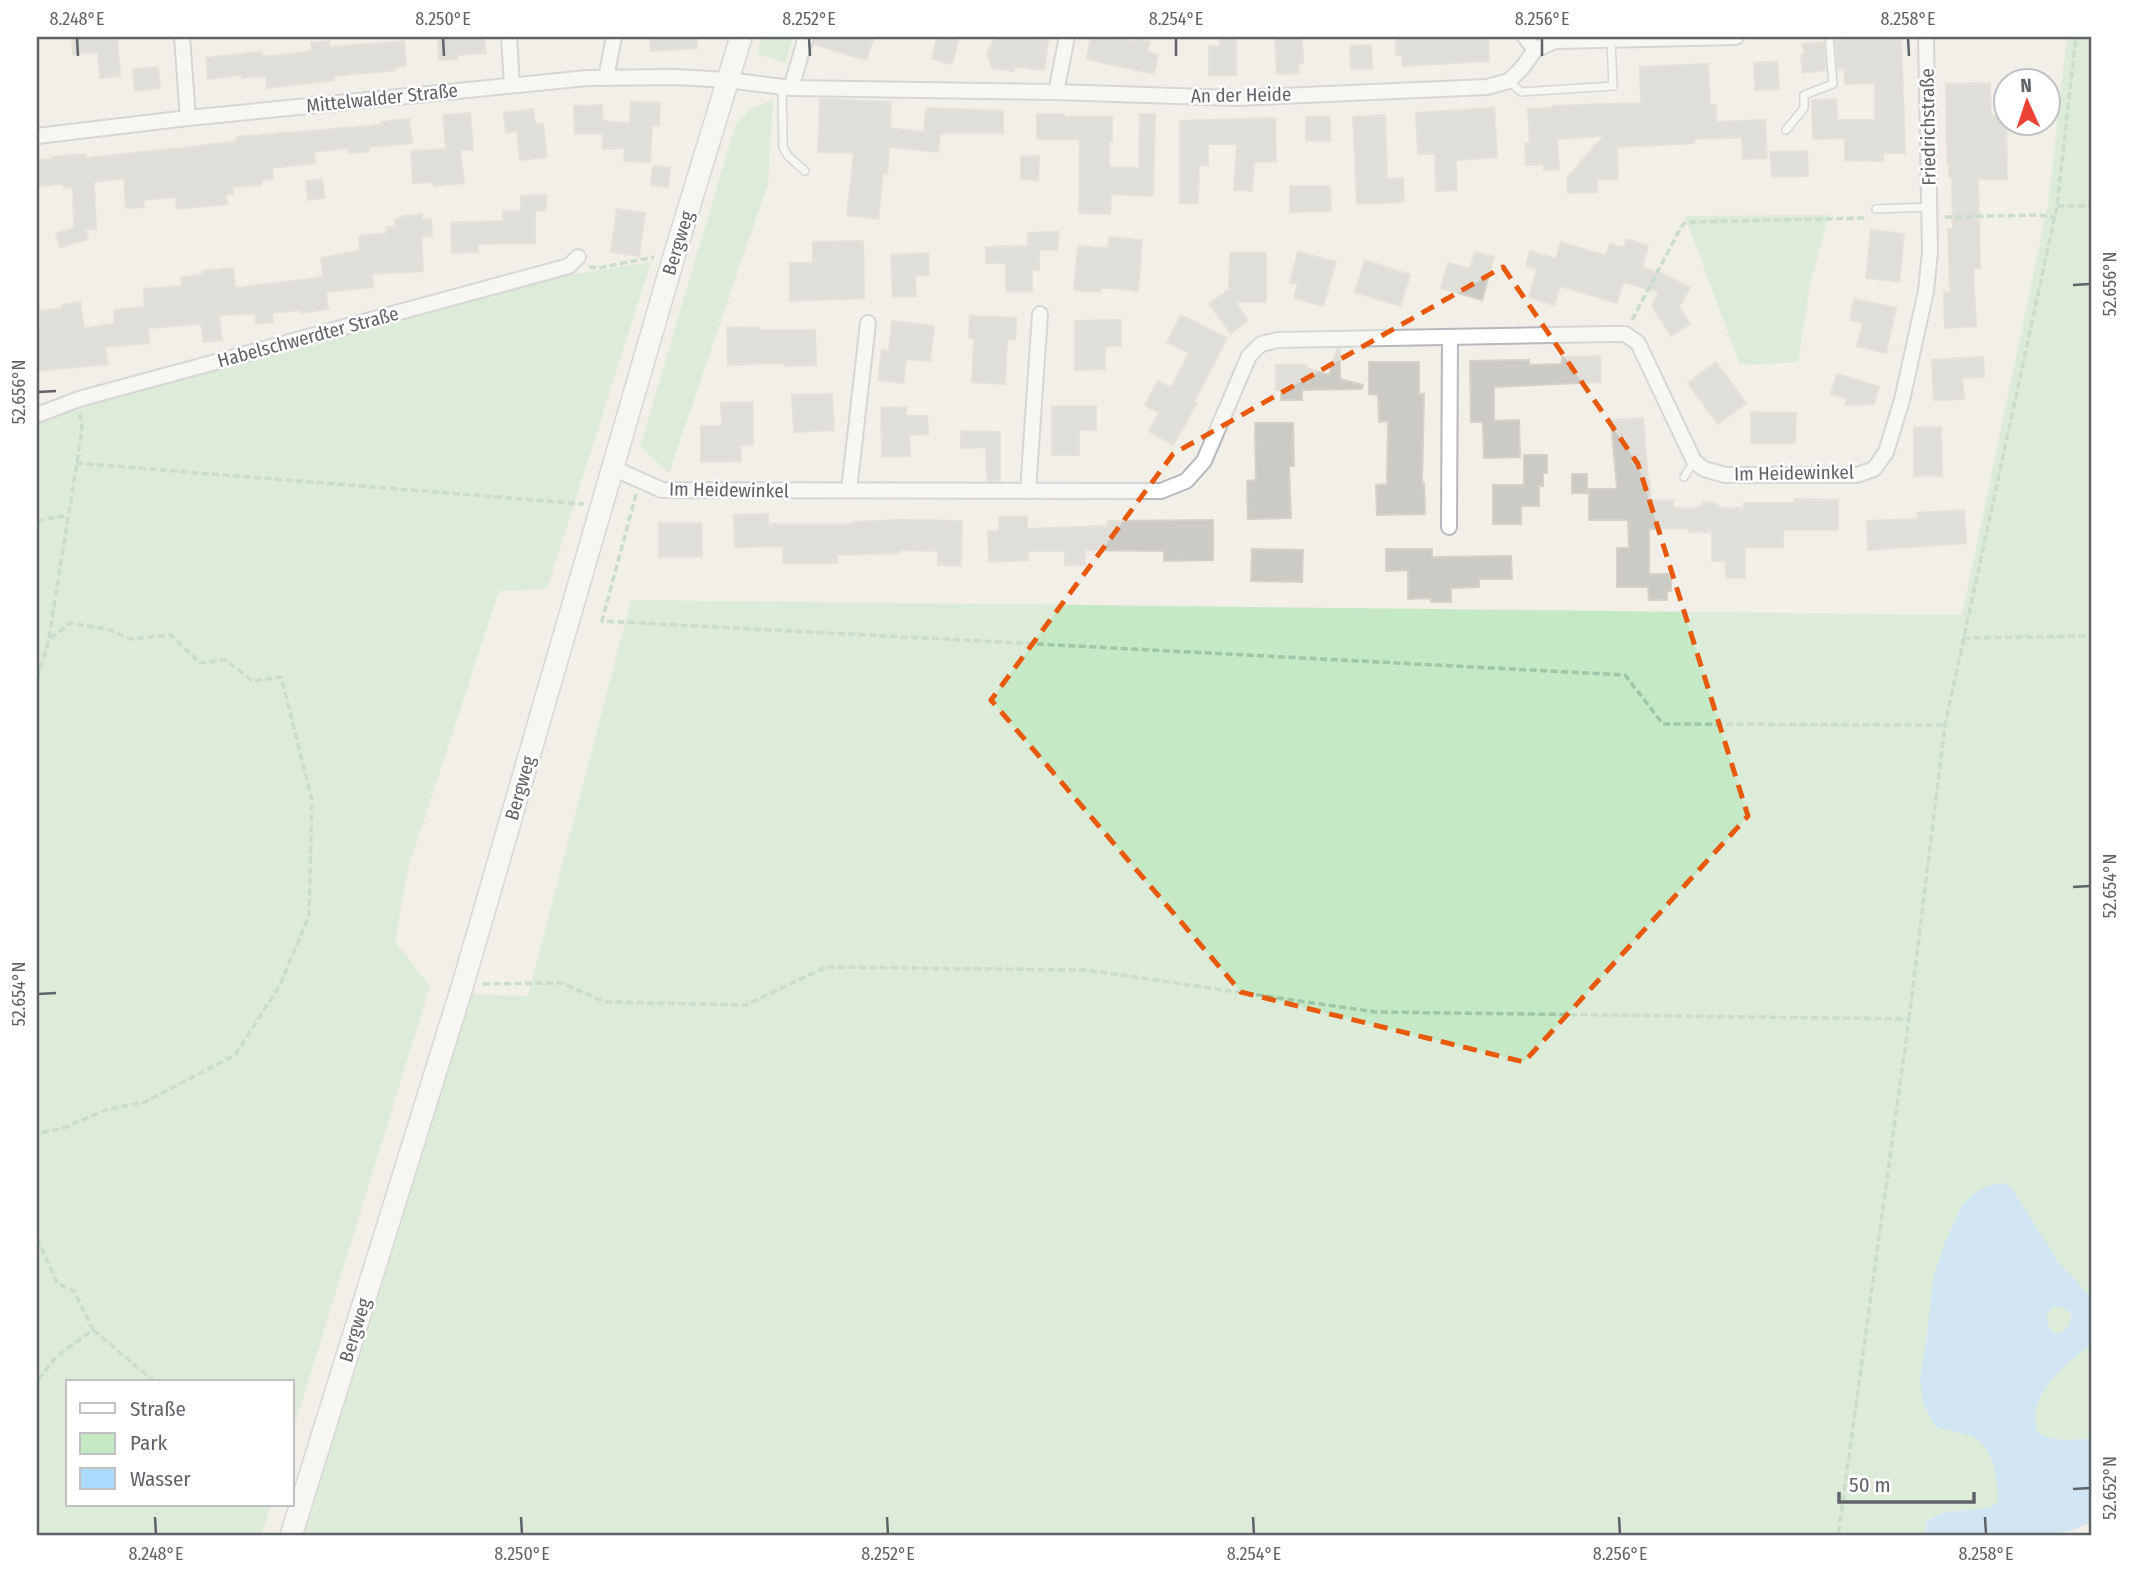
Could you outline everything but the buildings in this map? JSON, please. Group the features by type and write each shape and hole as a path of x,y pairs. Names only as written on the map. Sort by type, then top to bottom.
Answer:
{"main road":[{"name":"Bergweg","path":"291,1536 463,984 675,253 741,37"}],"street":[{"path":"181,37 188,118"},
{"path":"509,37 512,85"},
{"path":"606,78 614,37"},
{"path":"786,88 806,37"},
{"path":"1056,92 1068,37"},
{"path":"1525,37 1535,50"},
{"path":"1509,81 1535,50 1555,41 1736,37"},
{"name":"Friedrichstraße","path":"1926,37 1930,212"},
{"name":"Mittelwalder Straße","path":"37,136 512,85 606,78 728,80"},
{"name":"An der Heide","path":"728,80 786,88 1236,98 1487,87 1509,81"},
{"name":"Im Heidewinkel","path":"1694,461 1704,469 1725,475 1857,475 1874,468 1886,452 1902,400 1920,322 1930,252 1930,212"},
{"name":"Habelschwerdter Straße","path":"37,415 79,399 574,261"},
{"path":"1028,491 1040,314"},
{"path":"849,490 868,323"},
{"path":"1625,334 1638,343 1646,357 1694,461"},
{"name":"Im Heidewinkel","path":"613,468 662,490 1161,491 1186,481 1203,461 1250,356 1261,344 1278,340 1625,334"},
{"path":"1449,527 1450,337"}],"lane":[{"path":"1786,130 1804,108 1804,95 1833,84 1829,37"},
{"path":"1509,81 1521,92 1613,86 1611,39"},
{"path":"786,88 783,147 788,156 805,171"},
{"path":"1876,209 1930,212"},
{"path":"1684,477 1694,461"}],"path":[{"path":"1838,1536 1909,1019 1945,726 2055,217 2076,37"},
{"path":"2057,206 2092,206"},
{"path":"1930,212 2055,217"},
{"path":"1625,334 1686,222 1825,219"},
{"path":"574,261 598,268 675,253"},
{"path":"37,678 49,640 82,430 79,399"},
{"path":"76,463 602,505"},
{"path":"640,480 602,621 1625,674 1663,724 1945,726"},
{"path":"37,520 68,515"},
{"path":"37,1133 61,1129 108,1109 145,1102 235,1055 279,987 309,916 310,890 312,800 281,677 253,681 225,660 200,663 171,635 130,639 107,629 70,623 49,640"},
{"path":"1963,638 2092,636"},
{"path":"463,984 562,983 605,1002 746,1005 826,967 1086,970 1375,1012 1909,1019"},
{"path":"37,1238 57,1283 74,1291 93,1330 153,1380"},
{"path":"37,1382 56,1357 93,1330"}],"highlighted area":[{"path":"1503,267 1638,464 1748,816 1524,1062 1241,992 991,700 1173,454"}],"green space":[{"path":"762,37 793,37 785,63 757,54"},
{"path":"2067,37 2092,37 2092,1298 2059,1263 2011,1187 1961,1207 1933,1278 1920,1377 1936,1427 1975,1438 1989,1453 1996,1477 1998,1502 1989,1508 1944,1512 1927,1521 1924,1536 304,1536 468,994 528,996 631,600 1962,615 2048,204 2056,136 2062,136 2062,81"},
{"path":"773,100 768,183 669,473 640,447 735,126 751,109"},
{"path":"1829,215 1810,284 1798,362 1740,365 1685,216"},
{"path":"651,262 547,589 499,591 407,872 395,942 430,986 294,1428 294,1380 66,1380 66,1506 271,1506 261,1536 37,1536 37,422 91,402 539,280"},
{"path":"2058,1307 2067,1311 2071,1320 2067,1329 2058,1333 2049,1329 2045,1320 2049,1311"},
{"path":"2092,1345 2092,1438 2057,1439 2037,1432 2035,1412 2044,1391 2067,1364"}],"water":[{"path":"2001,1183 2011,1187 2059,1263 2092,1298 2092,1345 2067,1364 2051,1381 2039,1400 2035,1415 2037,1432 2050,1438 2092,1438 2092,1522 2069,1531 2042,1536 1924,1536 1927,1521 1945,1512 1989,1508 1998,1502 1992,1461 1984,1446 1964,1434 1936,1427 1923,1404 1920,1377 1933,1278 1945,1242 1961,1207 1973,1194","holes":["2056,1306 2071,1313 2068,1326 2059,1334 2052,1332 2046,1320 2048,1312"]}]}
